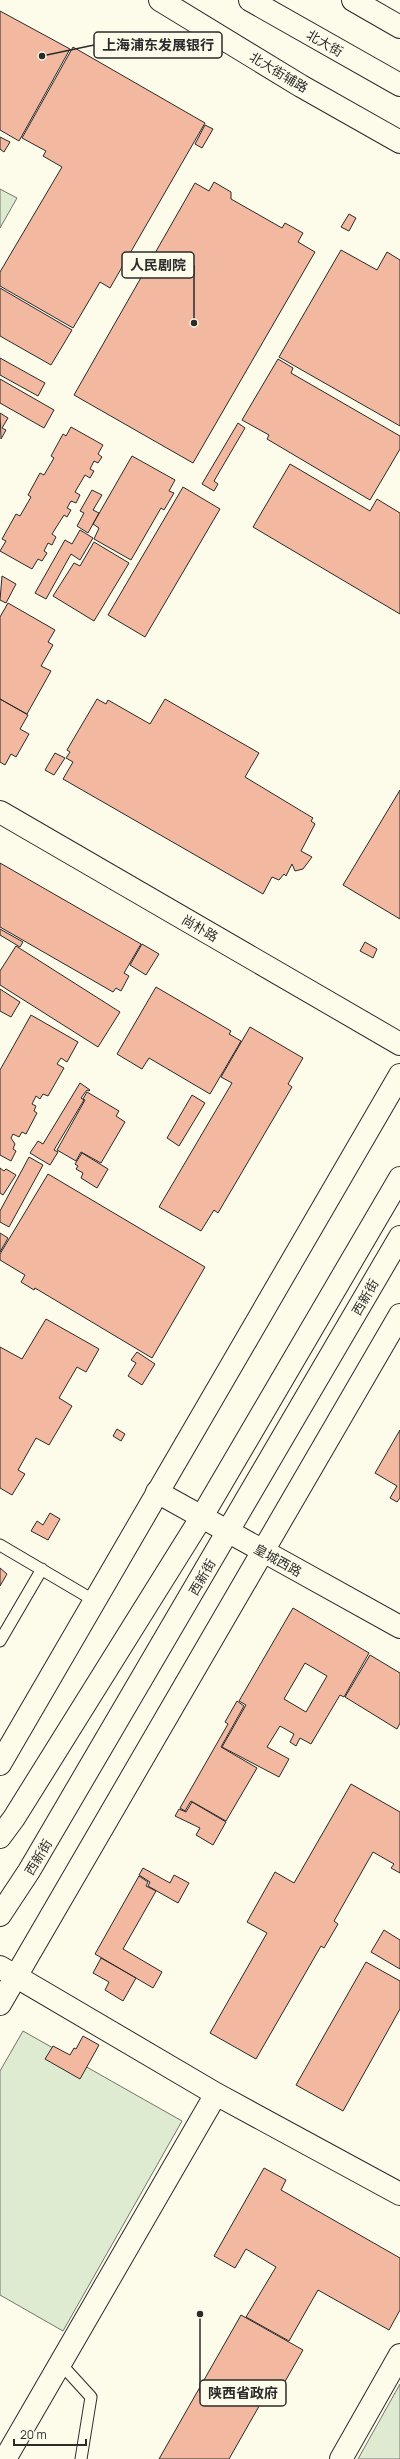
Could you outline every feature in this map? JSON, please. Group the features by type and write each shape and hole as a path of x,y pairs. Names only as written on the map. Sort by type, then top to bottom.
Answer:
{"street":[{"name":"北大街辅路","path":"160,0 302,86 400,142"},
{"name":"北大街","path":"250,0 400,85"},
{"path":"353,0 400,27"},
{"name":"尚朴路","path":"0,812 400,1044"},
{"path":"0,1764 400,1075"},
{"path":"0,1837 18,1811 201,1518 400,1178"},
{"name":"西新街","path":"0,1915 29,1871 400,1237"},
{"path":"0,2004 8,1972 263,1552 400,1315"},
{"name":"皇城西路","path":"158,1492 201,1518 400,1627"},
{"path":"0,1897 29,1871"},
{"path":"8,1972 216,2094 400,2194"},
{"path":"5,2459 216,2094"},
{"path":"341,2459 400,2355"}],"lane":[{"path":"0,1545 95,1601"},
{"path":"0,1641 42,1569"},
{"path":"60,2363 91,2397 81,2459"}],"green space":[{"path":"0,189 17,198 0,228"},
{"path":"23,2031 182,2121 63,2331 0,2295 0,2071"},
{"path":"400,2384 400,2459 358,2459"}],"building":[{"path":"0,11 70,49 19,141 0,130"},
{"path":"73,47 205,123 110,288 100,282 73,328 0,286 0,272 62,167 43,156 46,151 22,138"},
{"path":"205,125 213,129 202,148 195,144"},
{"path":"0,137 10,142 4,152 0,149"},
{"path":"214,182 231,192 231,199 282,228 285,223 303,233 298,242 315,252 193,463 74,395 195,183 209,191"},
{"path":"349,214 356,218 349,231 341,227"},
{"path":"341,250 377,270 387,252 400,260 400,426 279,357"},
{"path":"0,288 72,330 51,365 0,336"},
{"path":"0,358 45,383 38,396 0,375"},
{"path":"278,359 293,368 291,373 400,436 400,449 370,500 267,439 269,435 242,420"},
{"path":"0,379 54,410 44,428 0,403"},
{"path":"0,413 8,418 2,428 6,430 1,439"},
{"path":"238,423 245,428 214,481 218,484 214,491 202,484"},
{"path":"71,427 103,445 98,454 102,457 98,463 94,461 90,469 94,471 90,478 85,475 75,492 80,495 76,503 71,501 67,508 71,510 67,517 64,515 52,534 56,537 52,545 48,543 44,551 47,553 42,561 38,559 32,569 0,551 6,541 2,539 16,514 20,516 31,497 28,495 40,473 44,475 54,458 51,456 63,434 66,436"},
{"path":"132,456 175,480 169,491 174,493 164,510 161,508 131,560 94,539 99,528 93,524"},
{"path":"290,464 370,511 377,499 400,513 400,614 253,527"},
{"path":"183,487 220,509 145,637 108,615"},
{"path":"92,490 102,495 93,510 99,513 88,533 77,526 84,513 80,511"},
{"path":"80,530 93,538 80,560 71,554 46,599 35,593 65,540 72,544"},
{"path":"94,542 129,563 94,621 53,596 74,563 80,566"},
{"path":"2,576 16,584 6,603 0,600"},
{"path":"8,603 55,630 48,642 53,645 41,666 51,671 27,714 0,699 0,617"},
{"path":"0,699 28,715 20,729 29,734 16,757 11,754 5,765 0,762"},
{"path":"97,699 106,704 108,700 150,724 165,699 259,753 245,777 313,818 311,821 315,824 301,851 312,857 303,869 295,871 292,864 286,876 284,874 279,880 272,877 263,894 63,779 73,762 66,758 70,752 67,750"},
{"path":"55,753 65,758 54,775 45,770"},
{"path":"400,790 400,919 343,885"},
{"path":"0,863 141,944 124,973 129,976 121,991 116,988 113,992 0,927"},
{"path":"0,929 23,942 20,947 0,935"},
{"path":"365,942 377,949 373,958 360,951"},
{"path":"142,944 159,954 146,975 130,965"},
{"path":"16,946 120,1012 98,1047 0,985 0,971"},
{"path":"156,987 231,1031 229,1034 241,1041 210,1094 149,1058 142,1069 117,1054"},
{"path":"0,989 20,1002 11,1017 0,1011"},
{"path":"31,1015 78,1042 67,1062 61,1058 57,1064 64,1068 48,1096 43,1094 40,1099 36,1096 32,1104 36,1106 34,1111 37,1113 26,1134 22,1132 19,1137 13,1134 11,1138 15,1144 13,1149 16,1151 11,1161 0,1155 0,1070"},
{"path":"250,1027 303,1058 288,1084 292,1087 218,1213 214,1210 201,1231 159,1207 232,1083 221,1077"},
{"path":"80,1083 90,1090 87,1090 81,1098 84,1100 54,1150 58,1152 50,1165 30,1153 38,1141 43,1144"},
{"path":"87,1092 119,1111 116,1116 125,1122 101,1163 81,1152 76,1161 57,1150 85,1100 83,1099"},
{"path":"192,1095 205,1103 179,1146 167,1138"},
{"path":"82,1153 108,1169 97,1188 81,1178 83,1173 76,1169 78,1166 75,1164"},
{"path":"29,1157 43,1165 9,1227 0,1222 0,1211"},
{"path":"0,1168 4,1171 6,1169 16,1175 3,1195 0,1193"},
{"path":"48,1174 205,1267 152,1358 35,1288 34,1290 21,1282 25,1275 0,1260 0,1254"},
{"path":"0,1233 8,1238 0,1252"},
{"path":"46,1319 99,1349 86,1372 77,1367 59,1398 72,1406 49,1445 36,1438 18,1470 25,1474 12,1495 0,1488 0,1347 22,1359"},
{"path":"137,1352 155,1364 142,1385 128,1376 136,1363 131,1360"},
{"path":"117,1429 125,1434 121,1441 113,1436"},
{"path":"400,1430 400,1498 397,1502 390,1498 397,1486 375,1473"},
{"path":"50,1513 60,1519 48,1540 31,1531 37,1521 43,1525"},
{"path":"0,1568 7,1574 0,1586"},
{"path":"293,1608 369,1653 344,1697 340,1695 311,1744 300,1738 296,1746 290,1742 294,1734 280,1726 267,1747 289,1759 279,1777 222,1747 246,1705 239,1701","holes":["305,1663 327,1676 306,1712 284,1699"]},
{"path":"370,1655 400,1673 400,1723 397,1729 345,1697"},
{"path":"237,1701 244,1706 221,1747 257,1768 226,1821 191,1801 185,1811 180,1808 228,1724 225,1722"},
{"path":"351,1784 400,1812 400,1873 391,1868 394,1864 373,1852 334,1921 338,1924 324,1948 321,1946 256,2059 210,2033 267,1933 247,1922 275,1872 294,1883"},
{"path":"192,1802 226,1822 213,1845 196,1835 200,1828 175,1816 179,1809 186,1812"},
{"path":"143,1868 170,1883 174,1875 189,1883 178,1903 148,1886 150,1882 139,1875"},
{"path":"139,1876 148,1882 146,1886 156,1891 123,1949 162,1972 153,1988 95,1954"},
{"path":"384,1930 400,1940 400,1969 371,1952"},
{"path":"101,1958 136,1978 123,2001 105,1990 109,1982 93,1973"},
{"path":"366,1962 400,1981 400,2009 343,2111 296,2085"},
{"path":"83,2036 99,2045 80,2079 45,2059 53,2046 70,2055 74,2048 76,2049"},
{"path":"264,2168 286,2180 281,2190 400,2258 400,2310 389,2330 318,2290 289,2341 246,2317 276,2267 246,2249 235,2268 214,2256"},
{"path":"241,2315 303,2350 275,2399 266,2394 229,2459 159,2459"}],"place":[{"name":"上海浦东发展银行","path":"42,56"},
{"name":"人民剧院","path":"194,323"},
{"name":"陕西省政府","path":"200,2314"}]}
